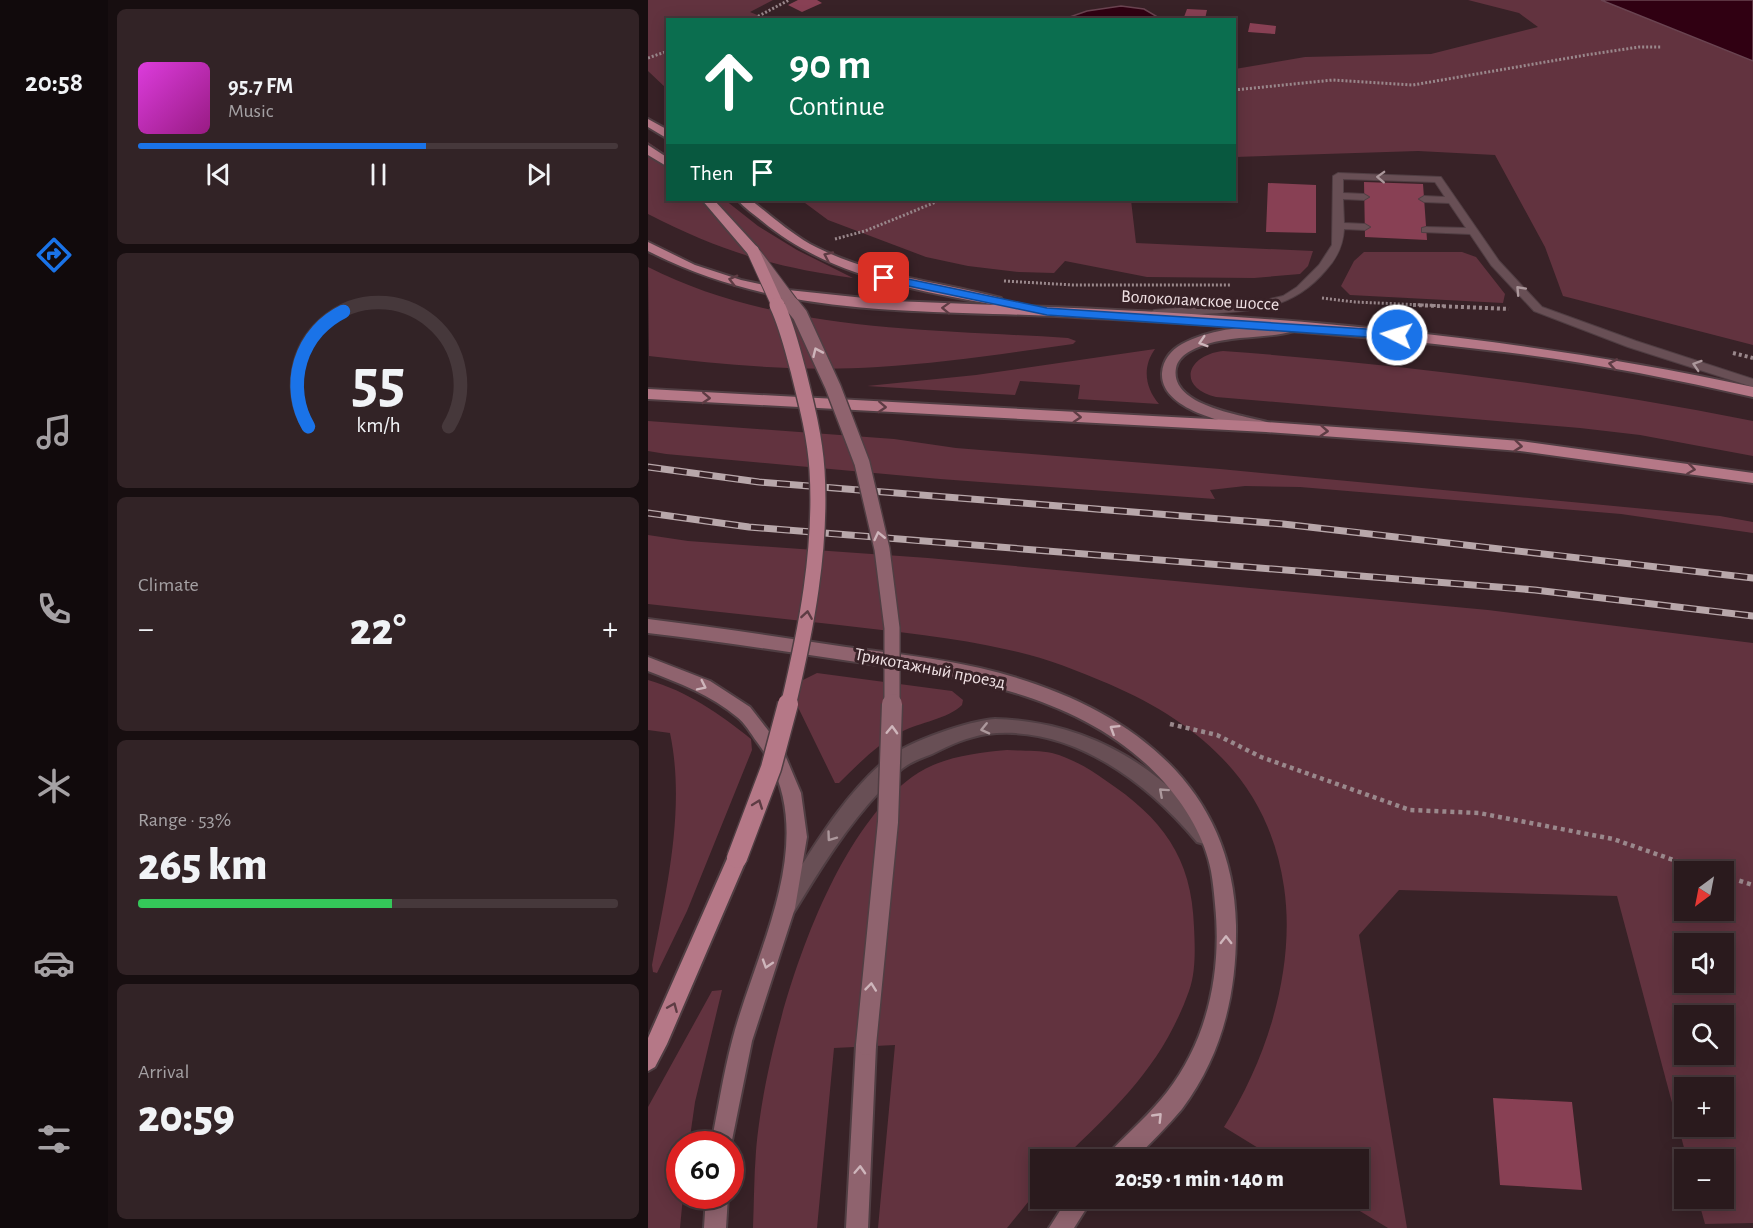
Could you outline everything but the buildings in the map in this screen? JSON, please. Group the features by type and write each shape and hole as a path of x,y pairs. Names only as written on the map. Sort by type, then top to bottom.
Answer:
{"main road":[{"path":"648,122 666,135"},
{"path":"648,149 666,162"},
{"path":"709,201 753,251 800,315 833,387 862,463 882,549 892,628 892,719 888,822 866,1045 857,1228"},
{"path":"745,201 781,231 844,264 895,280 1047,311"},
{"name":"Волоколамское шоссе","path":"648,246 706,273 770,291 844,302 1047,311 1302,327 1466,341 1548,352 1688,377 1753,392"},
{"path":"648,1060 737,858 771,768 802,646 816,560 817,469 803,391 784,319 753,251"},
{"path":"1266,426 1220,416 1184,399 1171,385 1168,373 1171,362 1178,352 1228,334 1302,327"},
{"path":"648,394 1266,426 1520,446 1753,478"},
{"name":"Трикотажный проезд","path":"648,626 921,664 1001,681 1056,700 1114,728 1164,766 1198,808 1215,852 1226,897 1223,993 1206,1045 1178,1096 1128,1149"},
{"path":"648,664 704,686 744,712 776,753 792,793 798,837 785,908 742,1041 725,1131"},
{"path":"715,1228 716,1209"},
{"path":"1060,1228 1074,1209"}],"street":[{"path":"785,908 823,848 856,803 897,762 944,739 993,726 1042,730 1091,747 1146,777 1187,814 1215,852"}],"lane":[{"path":"1131,317 1267,303 1289,297 1323,268 1337,245 1338,176 1438,179 1495,263 1538,309 1632,345 1753,383"},
{"path":"1338,196 1364,197"},
{"path":"1425,199 1452,200"},
{"path":"1337,226 1365,227"},
{"path":"1426,230 1473,231"}],"path":[{"path":"755,18 789,0"},
{"path":"1236,90 1333,81 1413,84 1639,47 1662,47"},
{"path":"648,58 666,52"},
{"path":"831,240 865,231 939,201"},
{"path":"1170,724 1217,735 1261,757 1410,810 1479,813 1613,839 1676,861"},
{"path":"1734,879 1753,885"}],"shaded area":[{"path":"648,0 773,0 750,12 765,18 666,18 666,88 648,71"},
{"path":"1468,0 1601,0 1753,61 1753,345 1563,296 1545,247 1495,155 1418,151 1236,157 1236,69 1305,57 1431,54 1538,27 1519,13"},
{"path":"1601,0 1753,0 1753,61"},
{"path":"1121,6 1144,9 1159,18 1067,18 1087,11"},
{"path":"648,142 666,154 666,201 726,201 758,226 797,250 853,278 797,269 748,256 699,238 648,214"},
{"path":"802,201 1131,201 1136,243 1313,251 1308,266 1300,274 1254,278 1147,277 1065,261 1054,273 1019,272 968,266 926,257 828,220"},
{"path":"1364,252 1462,252 1476,257 1505,294 1503,303 1350,295 1341,286 1354,261"},
{"path":"648,267 697,288 748,304 800,316 907,329 1068,338 1076,341 1073,344 951,360 849,368 763,367 649,356"},
{"path":"1155,349 1148,363 1147,377 1154,398 1159,404 1078,399 1080,385 1020,381 1015,395 867,386 976,375"},
{"path":"1223,351 1356,362 1489,378 1621,397 1753,421 1753,456 1640,435 1580,428 1216,397 1195,386 1191,379 1191,372 1201,358"},
{"path":"648,421 894,439 956,448 1220,469 1720,516 1753,522 1753,533 1621,514 1300,487 1245,486 1210,490 1215,499 940,479 666,454 648,451"},
{"path":"648,535 688,541 928,558 1488,610 1753,643 1753,1223 1705,1224 1701,1209 1734,1209 1734,1149 1684,1149 1681,1137 1734,1137 1734,1077 1674,1077 1674,1110 1617,896 1399,890 1359,935 1407,1228 1388,1228 1357,1209 1369,1209 1369,1149 1260,1149 1224,1127 1253,1072 1265,1043 1282,981 1286,949 1287,918 1284,887 1276,850 1263,817 1246,788 1201,738 1173,718 1109,684 1059,664 988,645 839,625 648,604"},
{"path":"817,673 952,691 963,700 962,705 949,714 909,729 884,742 839,783 835,783 794,699 801,681"},
{"path":"648,680 676,690 715,712 751,739 752,750 687,911 657,973 653,972 652,965 672,850 676,791 670,733 648,730"},
{"path":"1007,750 1052,753 1066,758 1087,768 1125,794 1158,825 1180,860 1192,902 1195,951 1193,976 1178,1018 1152,1063 1120,1102 1073,1149 1030,1149 1030,1200 1007,1228 878,1228 895,1045 834,1048 817,1228 753,1228 756,1151 772,1056 804,948 825,896 851,848 880,808 912,777 923,770 945,760"},
{"path":"722,990 695,1102 691,1131 666,1131 666,1209 682,1209 680,1228 648,1228 648,1107 712,991"}],"railway":[{"path":"648,467 759,482 1283,524 1753,578"},
{"path":"648,513 749,527 1535,590 1753,616"}],"route":[{"path":"884,278 1047,311 1397,335"}]}
